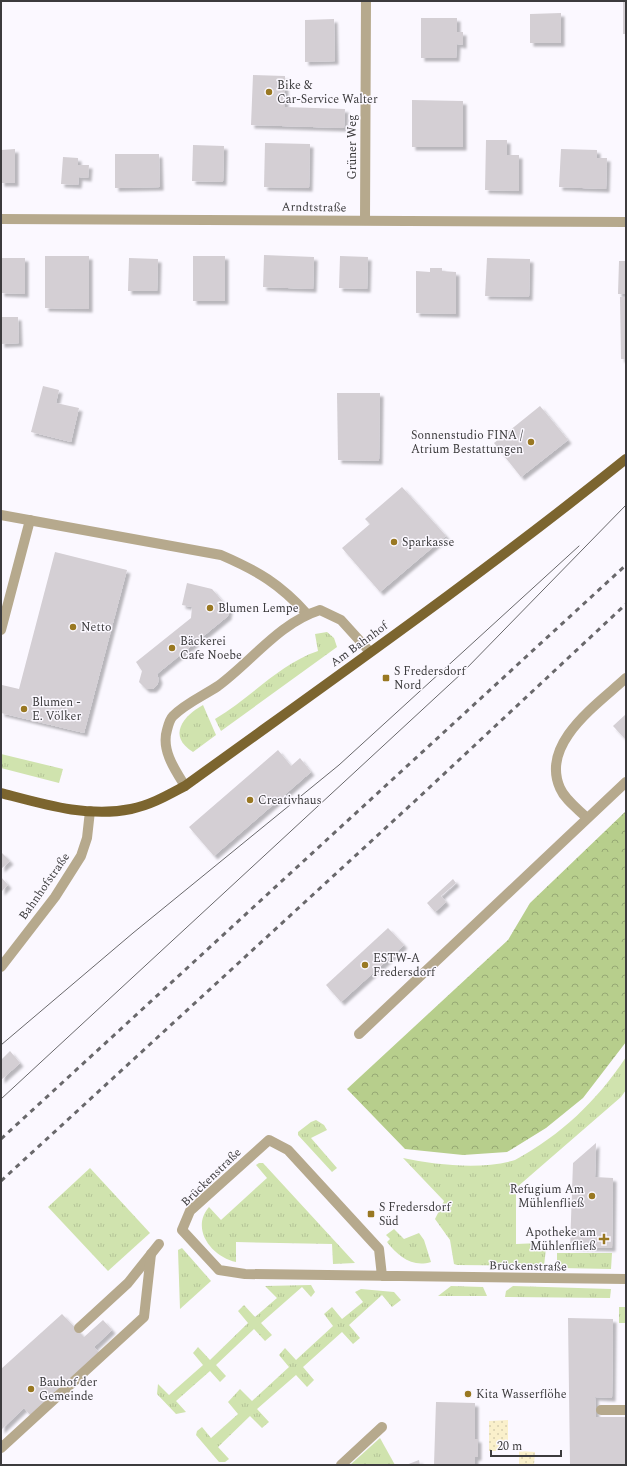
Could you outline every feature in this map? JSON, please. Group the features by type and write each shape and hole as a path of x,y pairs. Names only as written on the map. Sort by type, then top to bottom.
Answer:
{"main road":[{"name":"Am Bahnhof","path":"1,793 48,805 90,811 131,809 158,801 185,786 370,652 549,520 626,459"}],"street":[{"name":"Grüner Weg","path":"365,220 366,1"},
{"name":"Arndtstraße","path":"1,219 626,222"},
{"path":"1,515 221,555 254,570 290,594 307,614"},
{"path":"1,630 30,520"},
{"path":"185,786 174,767 165,744 166,730 172,717 187,704 218,686 285,629 307,614 320,610 341,620 370,652"},
{"path":"587,818 568,799 560,788 557,775 559,752 571,729 626,678"},
{"path":"359,1034 626,782"},
{"name":"Bahnhofstraße","path":"1,967 55,897 80,856 87,838 90,811"},
{"name":"Brückenstraße","path":"382,1276 379,1249 288,1150 269,1140 190,1212 182,1230 219,1270 245,1274 382,1276 626,1279"},
{"path":"79,1328 128,1283 159,1244"},
{"path":"1,1448 144,1317 151,1254"},
{"path":"601,1410 626,1410"},
{"path":"341,1465 382,1428"}],"green space":[{"path":"327,632 334,638 337,647 221,731 215,719 291,664 318,651 315,634"},
{"path":"203,705 216,735 193,752 185,746 179,733 184,720"},
{"path":"1,754 63,769 59,783 1,768"},
{"path":"626,811 626,1042 583,1098 546,1128 507,1152 463,1155 405,1149 347,1089 508,940 530,903"},
{"path":"626,1057 626,1090 621,1097 516,1188 516,1244 540,1243 540,1248 546,1248 544,1266 454,1264 450,1240 435,1219 444,1201 403,1158 430,1163 474,1166 515,1160 548,1140 577,1116 603,1088"},
{"path":"316,1120 324,1125 327,1130 311,1138 337,1168 332,1172 298,1135 298,1132"},
{"path":"263,1163 355,1263 333,1264 332,1244 236,1242 236,1262 227,1259 212,1248 206,1241 203,1233 202,1224 204,1215 209,1207 221,1220 267,1178 256,1165"},
{"path":"90,1168 150,1233 108,1271 48,1207"},
{"path":"394,1229 404,1239 419,1233 424,1240 431,1262 412,1262 406,1260 396,1252 387,1242 390,1239 386,1235"},
{"path":"182,1248 211,1281 180,1309 178,1250"},
{"path":"557,1253 612,1253 611,1269 561,1268 557,1262"},
{"path":"311,1285 315,1292 311,1297 302,1287 261,1323 272,1335 265,1341 254,1329 216,1365 226,1376 220,1382 210,1371 176,1401 186,1412 176,1414 157,1394 158,1384 169,1395 203,1365 193,1353 198,1347 210,1360 248,1323 238,1311 244,1305 255,1317 277,1298 265,1286"},
{"path":"451,1286 483,1287 487,1296 438,1296"},
{"path":"513,1286 611,1289 610,1298 505,1297 506,1291"},
{"path":"361,1289 394,1292 401,1300 392,1307 382,1295 349,1325 360,1338 353,1344 342,1332 303,1367 314,1380 307,1387 296,1375 257,1409 269,1422 262,1428 250,1416 218,1447 229,1459 225,1462 219,1462 196,1435 197,1431 202,1427 211,1438 238,1414 228,1402 240,1389 252,1401 289,1367 279,1355 285,1348 296,1360 333,1326 324,1314 332,1307 342,1319 363,1302 355,1292"},
{"path":"619,1307 626,1307 626,1323 619,1323"},
{"path":"380,1438 395,1465 350,1465"}],"sand":[{"path":"508,1420 508,1451 489,1451 489,1421"},
{"path":"519,1451 535,1452 534,1465 519,1465"}],"building":[{"path":"623,1 626,1 626,34 623,34"},
{"path":"561,13 561,43 530,43 530,14"},
{"path":"421,18 457,18 457,32 463,32 463,45 457,44 456,58 421,58"},
{"path":"334,19 335,61 305,62 305,20"},
{"name":"Bike & Car-Service Walter","path":"253,75 285,76 285,107 345,109 344,128 251,125"},
{"path":"412,100 463,101 463,147 412,147"},
{"path":"486,140 507,140 507,155 519,155 519,191 485,190"},
{"path":"265,143 310,144 309,188 264,187"},
{"path":"193,145 224,146 223,182 192,181"},
{"path":"15,149 15,183 1,183 1,150"},
{"path":"561,149 597,150 597,158 607,158 606,189 559,187"},
{"path":"115,154 159,154 160,187 115,188"},
{"path":"63,157 78,158 78,165 89,165 88,178 79,177 78,185 61,184"},
{"path":"264,255 314,257 313,289 263,287"},
{"path":"45,256 89,256 89,309 45,308"},
{"path":"193,256 225,256 225,301 193,301"},
{"path":"340,256 368,257 367,289 339,288"},
{"path":"1,258 25,258 25,294 1,293"},
{"path":"129,258 158,259 157,291 128,291"},
{"path":"487,258 530,259 529,297 485,296"},
{"path":"619,261 626,261 626,294 618,294"},
{"path":"430,268 442,268 442,271 456,272 456,314 416,313 416,271 430,272"},
{"path":"620,297 626,297 626,359 621,359"},
{"path":"1,317 18,317 19,343 1,344"},
{"path":"43,386 59,390 56,403 79,408 71,442 31,432"},
{"path":"337,393 380,393 379,461 338,460"},
{"name":"Sonnenstudio FINA / Atrium Bestattungen","path":"540,406 568,440 521,477 494,443"},
{"name":"Sparkasse","path":"402,487 446,536 380,592 342,548 370,524 365,519"},
{"name":"Netto","path":"55,552 127,570 84,733 1,713 2,685 19,689"},
{"path":"187,583 212,589 229,609 228,616 157,674 159,680 153,689 146,689 139,682 142,671 136,662 191,618 192,607 182,605"},
{"path":"626,714 626,740 613,726"},
{"name":"Creativhaus","path":"278,750 291,766 300,758 311,772 214,856 189,827"},
{"path":"1,852 10,861 1,869"},
{"path":"1,877 8,885 1,892"},
{"path":"453,879 456,883 441,896 446,902 435,912 427,903"},
{"name":"ESTW-A Fredersdorf","path":"388,928 404,945 341,1002 326,985"},
{"path":"10,1051 20,1063 1,1080 1,1060"},
{"name":"Refugium Am Mühlenfließ","path":"596,1143 595,1177 613,1178 612,1248 570,1247 573,1163"},
{"name":"Bauhof der Gemeinde","path":"62,1314 84,1337 103,1320 112,1330 94,1347 100,1354 31,1416 24,1408 1,1430 1,1369"},
{"path":"568,1318 613,1319 612,1398 595,1397 596,1417 626,1417 626,1465 570,1465"},
{"path":"436,1402 475,1403 475,1439 478,1439 478,1457 475,1457 475,1465 434,1465"},
{"path":"419,1460 420,1465 406,1465"}],"tram line":[{"path":"1,1099 462,673 626,505"},
{"path":"1,1045 133,933 339,765 579,546"}],"railway":[{"path":"1,1139 626,565"},
{"path":"1,1181 415,801 626,604"}],"place":[{"name":"Bike & Car-Service Walter","path":"269,92"},
{"name":"Sonnenstudio FINA / Atrium Bestattungen","path":"531,442"},
{"name":"Sparkasse","path":"394,542"},
{"name":"Blumen Lempe","path":"210,608"},
{"name":"Netto","path":"73,627"},
{"name":"Bäckerei Cafe Noebe","path":"172,648"},
{"name":"S Fredersdorf Nord","path":"386,678"},
{"name":"Blumen - E. Völker","path":"24,709"},
{"name":"Creativhaus","path":"250,800"},
{"name":"ESTW-A Fredersdorf","path":"365,965"},
{"name":"Refugium Am Mühlenfließ","path":"592,1196"},
{"name":"S Fredersdorf Süd","path":"371,1214"},
{"name":"Apotheke am Mühlenfließ","path":"604,1239"},
{"name":"Bauhof der Gemeinde","path":"31,1389"},
{"name":"Kita Wasserflöhe","path":"468,1394"}]}
